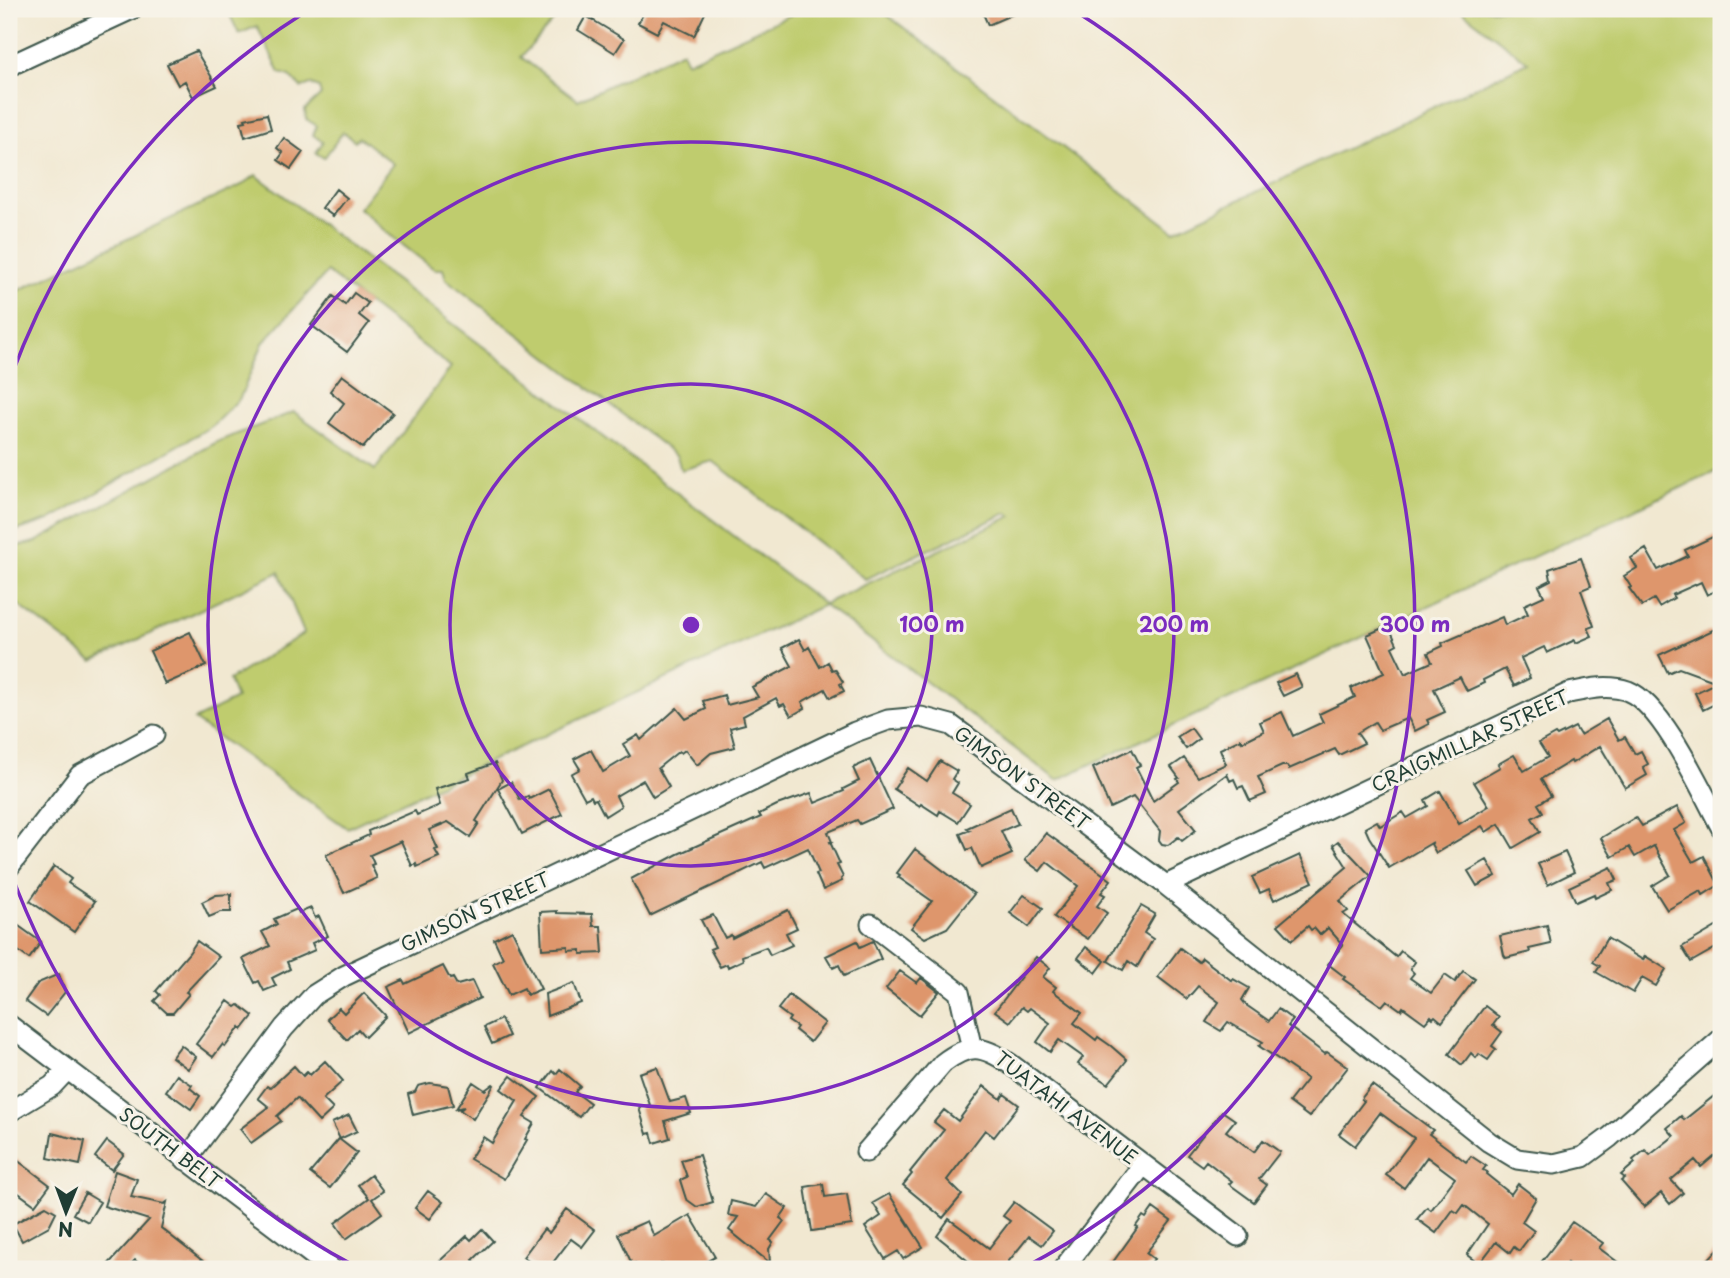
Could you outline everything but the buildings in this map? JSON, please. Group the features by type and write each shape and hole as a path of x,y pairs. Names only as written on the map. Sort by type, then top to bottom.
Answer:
{"street":[{"path":"9,66 132,9"},
{"name":"CRAIGMILLAR STREET","path":"1166,885 1569,693 1598,687 1627,691 1648,704 1665,727 1721,827"},
{"name":"GIMSON STREET","path":"186,1160 284,1028 314,995 344,976 855,732 888,720 921,717 951,725 1166,885 1489,1142 1517,1159 1554,1164 1583,1157 1721,1039"},
{"path":"9,867 80,775 154,734"},
{"path":"871,924 959,992 972,1049"},
{"name":"SOUTH BELT","path":"9,1025 331,1269"},
{"name":"TUATAHI AVENUE","path":"866,1152 943,1063 955,1054 972,1049 989,1050 1009,1062 1237,1236"},
{"path":"9,1112 52,1086 67,1070"},
{"name":"TUATAHI AVENUE","path":"1063,1269 1143,1165"}],"green space":[{"path":"227,9 564,9 521,57 578,100 682,51 687,62 803,9 879,9 1174,231 1528,62 1459,9 1721,9 1721,469 1057,780 824,605 347,828 194,720 236,699 229,680 304,633 279,572 93,661 9,598 9,548 36,542 219,441 294,412 375,470 451,367 327,272 263,343 240,398 212,426 49,520 9,533 9,295 244,184 256,175 824,604 1012,516 1007,513 865,579 713,461 681,470 677,456 446,279 443,269 434,269 359,208 393,164 359,137 355,141 343,132 324,158 316,153 323,142 313,135 317,126 306,119 305,110 321,95 319,88 310,84 301,88 290,76 280,73 257,26 239,34"}]}
